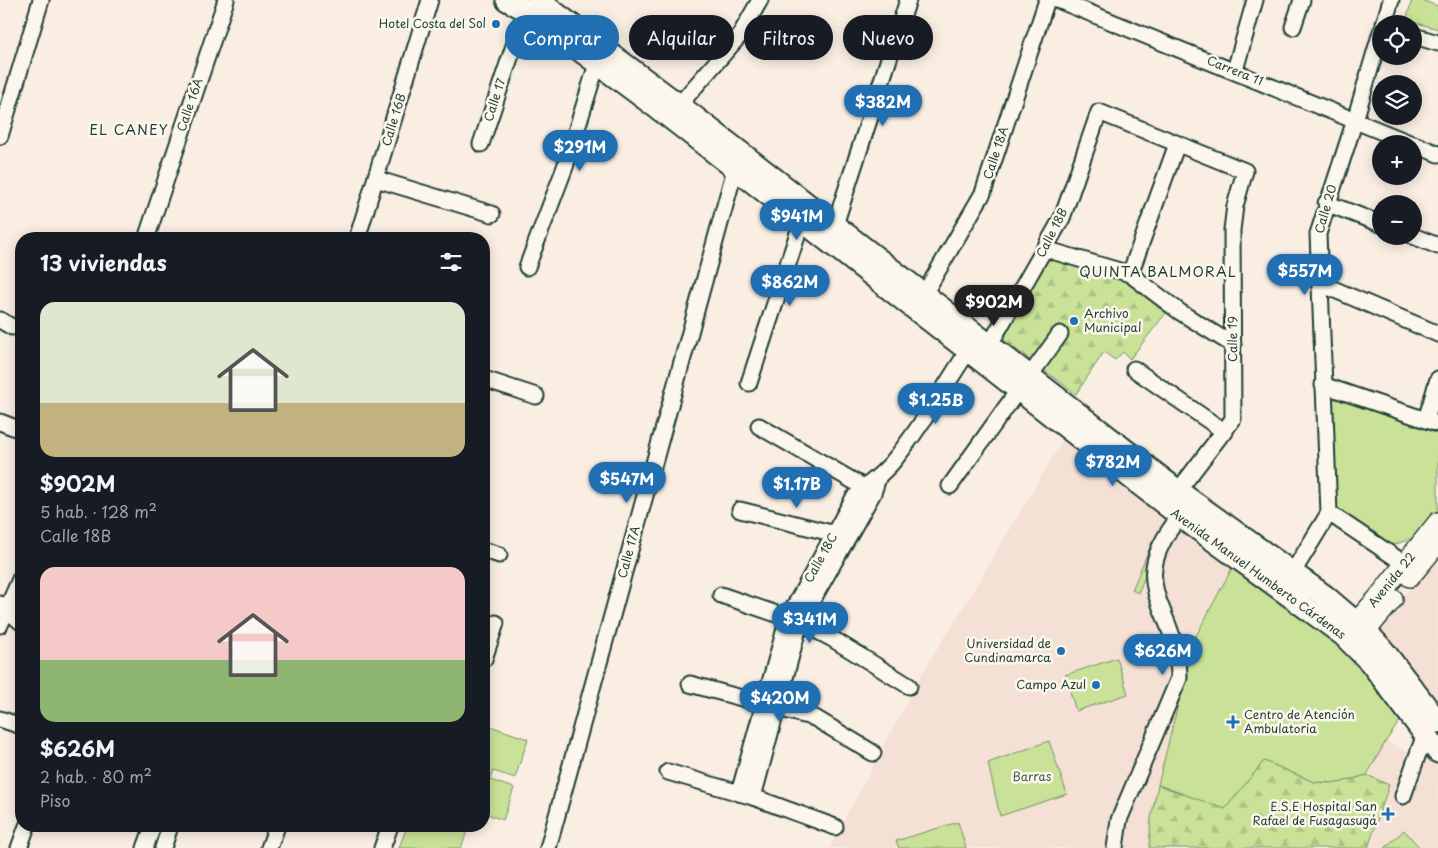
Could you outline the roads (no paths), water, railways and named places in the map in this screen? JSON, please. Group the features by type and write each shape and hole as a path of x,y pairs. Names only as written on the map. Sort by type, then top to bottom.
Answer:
{"main road":[{"name":"Avenida Manuel Humberto Cárdenas","path":"519,2 679,105 968,351 1024,383 1293,572 1355,633 1406,707 1434,726 1438,752"},
{"name":"Avenida Manuel Humberto Cárdenas","path":"519,2 802,221 832,234 923,296 989,346 1024,383 1180,516 1355,633"}],"street":[{"path":"0,136 7,88 41,0"},
{"name":"Calle 16A","path":"148,232 226,0"},
{"name":"Calle 16B","path":"359,232 430,0"},
{"path":"679,105 740,35 760,0"},
{"path":"832,234 908,0"},
{"name":"Calle 18A","path":"923,296 983,193 1047,0"},
{"name":"Carrera 11","path":"1058,0 1235,70 1391,135"},
{"path":"1235,70 1255,0"},
{"path":"1293,27 1302,0"},
{"path":"1387,15 1391,0"},
{"name":"Calle 17","path":"481,144 519,2"},
{"path":"1422,38 1438,43"},
{"name":"Calle 20","path":"1329,513 1318,234 1326,203 1355,120 1372,62"},
{"path":"527,267 565,167 597,64"},
{"name":"Calle 18B","path":"989,346 1062,218 1099,112 1177,144"},
{"path":"1130,274 1177,144"},
{"name":"Calle 19","path":"1177,144 1245,171 1235,206 1232,230 1233,419 1225,432 1178,491"},
{"name":"Carrera 11","path":"1422,148 1438,154"},
{"name":"Calle 17A","path":"548,848 735,169"},
{"path":"376,179 492,214"},
{"path":"1326,203 1372,221"},
{"path":"749,382 802,221"},
{"path":"1422,240 1438,246"},
{"path":"1045,249 1130,274 1180,312 1233,345"},
{"path":"1319,283 1438,334"},
{"path":"950,486 1060,334"},
{"name":"Calle 18C","path":"746,795 794,620 840,535 853,499 872,486 895,459 968,351"},
{"path":"1134,369 1225,432"},
{"path":"1323,384 1432,422 1438,380"},
{"path":"490,381 536,396"},
{"path":"0,422 15,428"},
{"path":"759,426 872,486"},
{"path":"740,510 840,535"},
{"path":"1293,572 1329,513 1405,564"},
{"path":"1115,848 1120,820 1179,678 1179,660 1174,639 1160,606 1152,580 1154,561 1180,516"},
{"name":"Avenida 22","path":"1355,633 1438,522"},
{"name":"Avenida 22","path":"1355,633 1438,543"},
{"path":"490,552 499,555"},
{"path":"0,625 4,607 15,588"},
{"path":"721,595 794,620 831,638 909,686"},
{"path":"4,607 15,617"},
{"path":"490,641 496,623"},
{"path":"690,684 815,718 873,754"},
{"path":"0,719 15,724"},
{"path":"1403,796 1434,726"},
{"path":"668,772 746,795 835,827"},
{"path":"19,848 25,832"},
{"path":"145,848 151,832"},
{"path":"163,848 168,832"},
{"path":"269,848 275,832"},
{"path":"382,848 388,832"}],"place":[{"name":"Hotel Costa del Sol","path":"496,24"},
{"name":"Archivo Municipal","path":"1074,321"},
{"name":"Universidad de Cundinamarca","path":"1061,651"},
{"name":"Campo Azul","path":"1096,685"},
{"name":"Centro de Atención Ambulatoria","path":"1233,722"},
{"name":"E.S.E Hospital San Rafael de Fusagasugá","path":"1388,814"}],"district":[{"name":"EL CANEY","path":"129,130"},
{"name":"QUINTA BALMORAL","path":"1158,272"}],"park label":[{"name":"Barras","path":"1032,777"}]}
